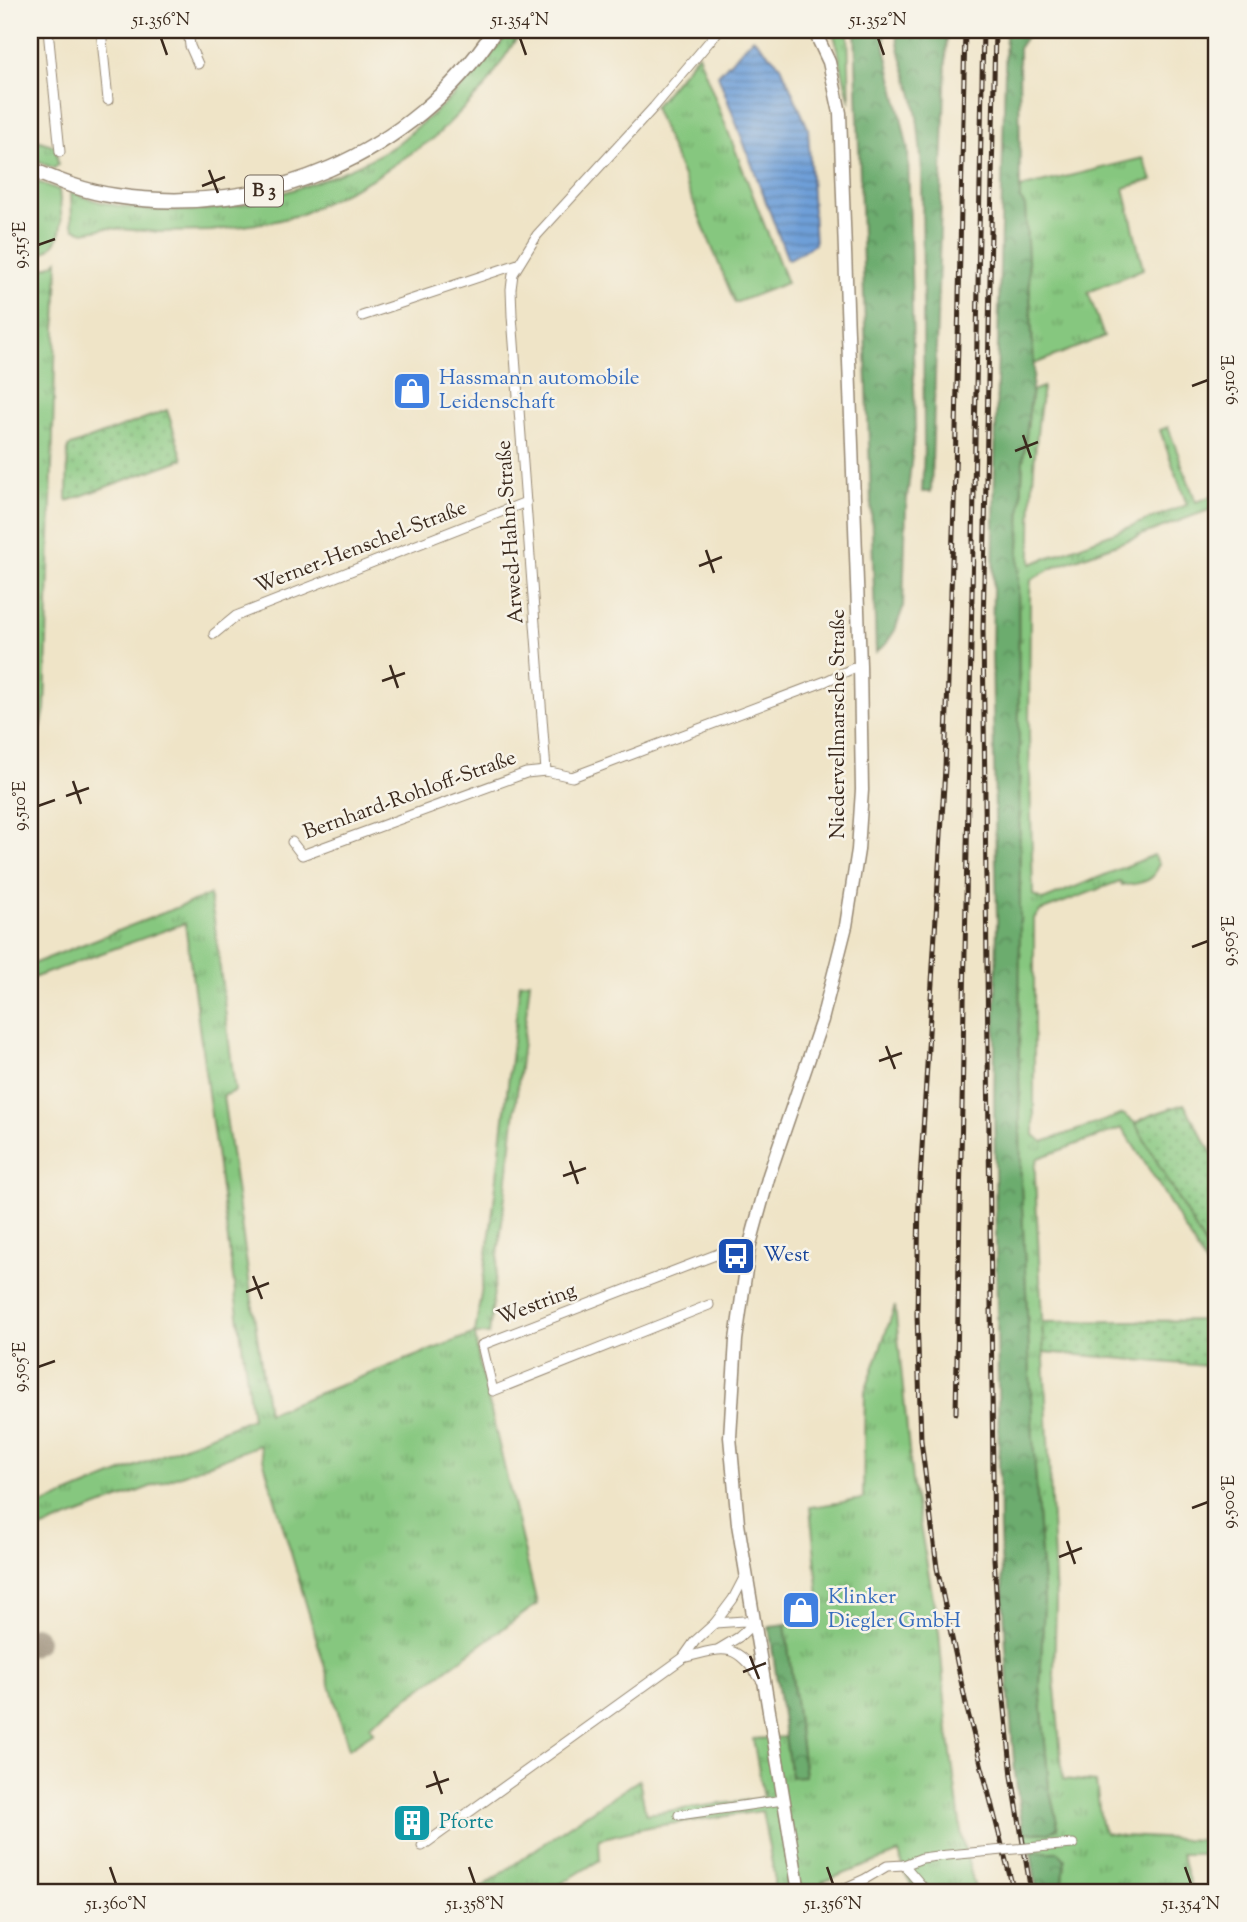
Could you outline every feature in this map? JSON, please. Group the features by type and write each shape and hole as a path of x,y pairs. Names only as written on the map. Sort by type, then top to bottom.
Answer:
{"main road":[{"name":"B 3","path":"30,170 74,187 115,196 170,202 254,194 301,181 346,162 383,140 418,114 465,68 495,30"},
{"name":"Niedervellmarsche Straße","path":"799,1892 737,1524 730,1437 736,1340 749,1248 769,1175 822,1020 846,926 859,850 862,790 860,665 841,113 829,62 814,30"}],"street":[{"path":"48,30 60,152"},
{"path":"101,30 108,100"},
{"path":"188,30 190,46 198,64"},
{"name":"Arwed-Hahn-Straße","path":"546,771 511,289 513,274 537,235 654,107 719,30"},
{"path":"362,316 518,264"},
{"name":"Werner-Henschel-Straße","path":"214,634 236,616 526,502"},
{"path":"546,771 572,776 826,681 860,665"},
{"name":"Bernhard-Rohloff-Straße","path":"292,842 302,855 526,772 546,771"},
{"name":"Westring","path":"709,1305 492,1391 482,1345 731,1249 749,1248"},
{"path":"422,1846 683,1658 733,1599 746,1574"},
{"path":"683,1658 719,1648 739,1637 753,1624 744,1621 715,1623"},
{"name":"Niedervellmarsche Straße","path":"719,1648 740,1654 764,1683"},
{"path":"679,1815 783,1800"},
{"path":"836,1892 887,1866 904,1865 922,1858 1073,1844"},
{"path":"904,1865 928,1892"}],"green space":[{"path":"511,30 522,30 486,86 434,138 374,178 302,214 276,221 211,231 159,232 106,228 84,232 75,229 72,224 71,192 113,205 136,208 183,211 229,207 259,201 355,167 394,146 435,112 481,67"},
{"path":"831,30 848,30 850,103 835,38"},
{"path":"855,30 884,30 885,48 908,150 915,428 906,508 903,608 895,630 886,644 876,652"},
{"path":"896,30 947,30 931,492 922,492 922,171 916,108"},
{"path":"1006,30 1031,30 1019,47 1020,199 1025,206 1034,371 1023,461 1018,571 1019,1061 1021,1185 1044,1601 1040,1686 1049,1788 1058,1827 1049,1833 1023,1832 1008,1686 1000,1535 994,1100 997,920 992,652"},
{"path":"698,54 787,283 735,303 654,107"},
{"path":"30,138 56,146 58,165 54,168 30,159"},
{"path":"1143,158 1152,180 1124,188 1143,269 1088,292 1104,337 1034,364 1025,206 1020,199 1020,188"},
{"path":"30,179 59,190 61,223 57,241 51,248 30,259"},
{"path":"58,260 45,709 30,782 30,274"},
{"path":"1043,387 1033,476 1031,564 1187,505 1160,430 1168,427 1196,502 1217,494 1217,507 1052,568 1031,580 1030,595 1029,735 1033,895 1043,900 1154,855 1159,864 1153,876 1147,880 1122,885 1120,881 1040,911 1034,918 1034,1135 1043,1142 1123,1114 1135,1123 1217,1267 1217,1284 1122,1128 1038,1158 1035,1177 1056,1601 1054,1676 1063,1779 1096,1782 1101,1824 1105,1833 1217,1841 1217,1854 1181,1854 1192,1892 1062,1892 1065,1860 1058,1852 1031,1852 1023,1832 1049,1833 1058,1827 1049,1788 1040,1686 1044,1601 1021,1185 1019,1061 1018,571 1023,461 1032,391"},
{"path":"167,410 183,459 67,501 68,447"},
{"path":"209,895 235,1091 223,1096 268,1413 475,1333 491,1227 520,983 530,981 489,1334 475,1334 478,1357 537,1604 369,1726 374,1732 349,1749 259,1445 30,1533 30,1510 252,1418 185,923 30,979 30,965"},
{"path":"1184,1104 1217,1162 1217,1267 1135,1123"},
{"path":"895,1306 912,1481 939,1632 947,1723 962,1838 976,1892 917,1892 906,1876 899,1853 822,1882 822,1892 774,1892 774,1874 762,1811 648,1827 599,1839 600,1860 547,1892 475,1892 639,1780 646,1814 764,1798 753,1739 785,1737 791,1776 805,1775 785,1624 821,1617 810,1507 863,1499 865,1392"},
{"path":"1217,1320 1217,1367 1044,1352 1042,1322"},
{"path":"785,1624 805,1776 791,1777 769,1626"},
{"path":"1031,1852 1059,1852 1065,1860 1062,1892 1037,1892"}],"water":[{"path":"753,38 781,66 808,128 815,244 788,260 718,75"}],"taxiway":[{"path":"30,1642 34,1640"}],"railway":[{"path":"965,30 945,768 919,1197 917,1314 921,1440 937,1568 967,1709 1014,1892"},
{"path":"956,1413 983,30"},
{"path":"995,30 983,630 994,1558 1001,1671 1012,1776 1031,1892"}],"place":[{"name":"Hassmann automobile Leidenschaft","path":"412,391"},
{"name":"West","path":"736,1256"},
{"name":"Klinker Diegler GmbH","path":"801,1610"},
{"name":"Pforte","path":"412,1823"}]}
